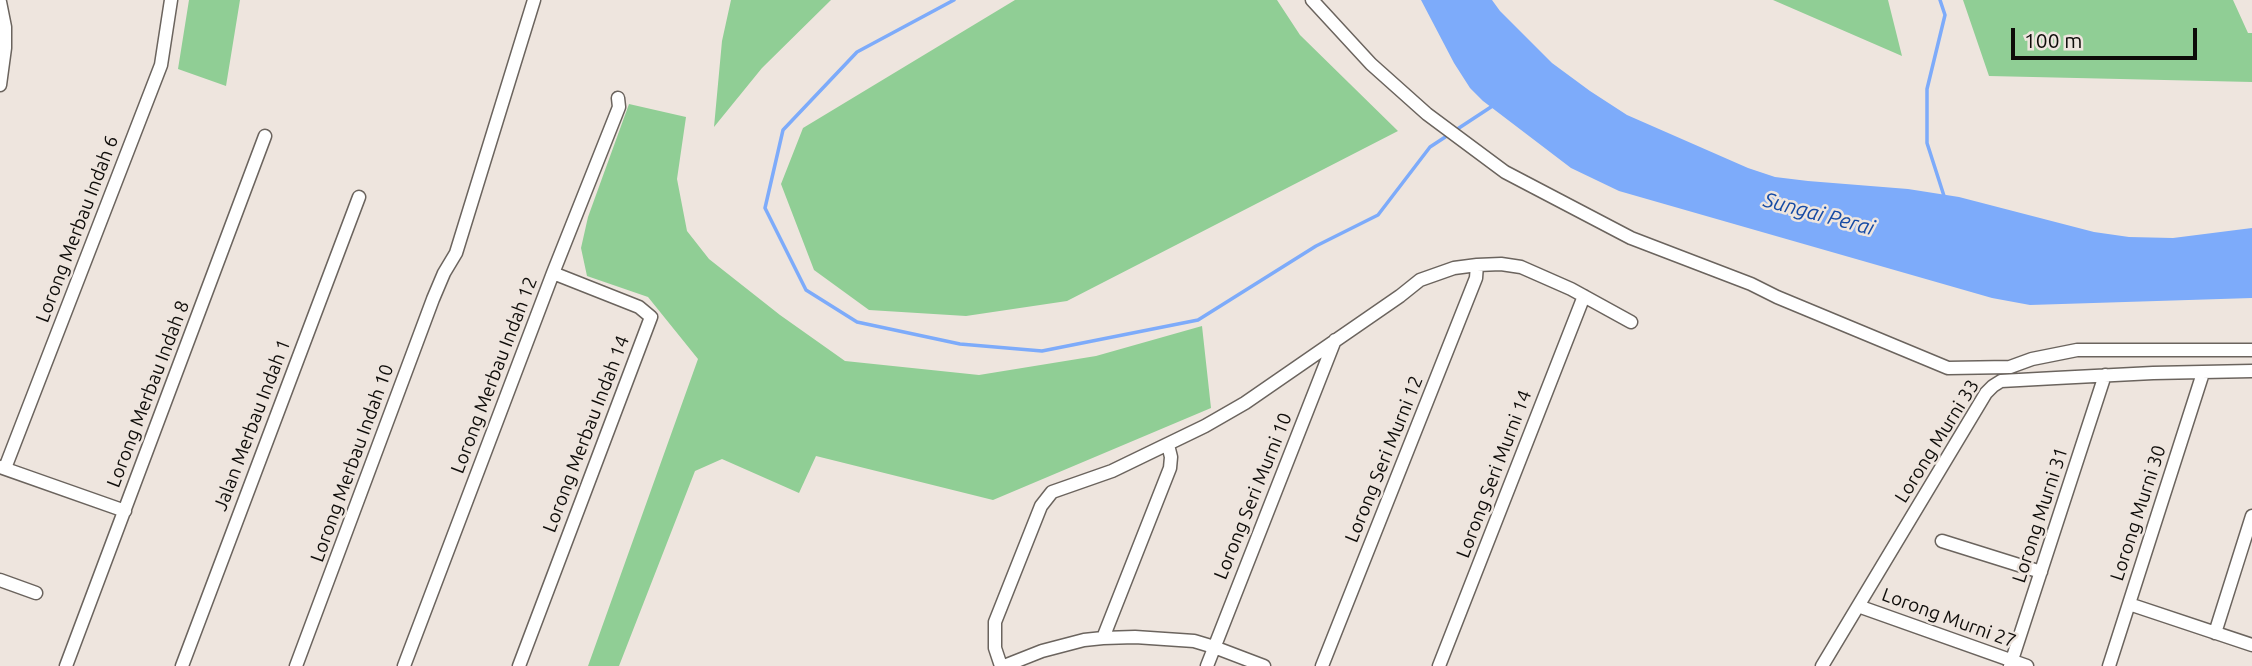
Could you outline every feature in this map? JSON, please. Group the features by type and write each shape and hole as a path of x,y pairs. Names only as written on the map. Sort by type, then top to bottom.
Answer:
{"street":[{"name":"Lorong Merbau Indah 6","path":"2,468 161,65 171,0"},
{"name":"Lorong Merbau Indah 10","path":"296,666 444,273 457,253 534,0"},
{"path":"1312,0 1371,64 1443,126 1505,172 1632,238 1752,284 1777,297 1948,368 2010,367 2032,359 2077,350 2252,350"},
{"path":"0,2 5,27 0,85"},
{"name":"Lorong Merbau Indah 12","path":"404,666 619,107 618,98"},
{"name":"Lorong Merbau Indah 8","path":"66,666 265,136"},
{"name":"Jalan Merbau Indah 1","path":"182,666 359,197"},
{"path":"1264,666 1194,641 1103,638 1042,651 1002,666 995,648 995,622 1041,506 1052,492 1112,471 1168,445 1245,402 1420,280 1454,268 1502,264 1521,267 1631,321"},
{"name":"Lorong Seri Murni 12","path":"1322,666 1466,304 1476,278 1477,265"},
{"name":"Lorong Merbau Indah 14","path":"519,666 651,317 639,307 553,273"},
{"name":"Lorong Seri Murni 14","path":"1438,666 1584,296"},
{"name":"Lorong Seri Murni 10","path":"1207,666 1335,340"},
{"name":"Lorong Murni 33","path":"1822,666 1986,393 1993,386 2001,381 2252,371"},
{"name":"Lorong Murni 30","path":"2109,666 2203,373"},
{"name":"Lorong Murni 31","path":"2011,664 2105,375"},
{"path":"1103,638 1170,468 1168,445"},
{"path":"2,468 125,511"},
{"path":"2214,633 2252,516"},
{"path":"1942,541 2041,572"},
{"path":"0,580 36,593"},
{"path":"2129,604 2252,645"},
{"name":"Lorong Murni 27","path":"1858,606 2011,664 2027,666"}],"green space":[{"path":"189,0 240,0 226,86 178,69"},
{"path":"731,0 831,0 762,68 714,127 722,41"},
{"path":"1015,0 1277,0 1300,35 1398,131 1067,301 966,316 869,310 814,270 781,184 803,128"},
{"path":"1773,0 1888,0 1902,56"},
{"path":"1963,0 2233,0 2248,33 2252,33 2252,82 1989,76"},
{"path":"629,104 686,117 677,179 687,231 709,259 780,315 845,361 979,375 1096,356 1202,326 1211,408 993,500 816,456 799,493 722,459 695,471 619,666 588,666 698,359 648,297 587,276 581,248 588,217"}],"water":[{"name":"Sungai Perai","path":"1421,0 1492,0 1552,63 1627,115 1748,168 1775,177 1908,189 1959,197 2094,232 2129,237 2173,238 2252,228 2252,298 2030,305 1992,298 1619,191 1571,168 1483,101 1470,88 1454,63"}],"waterway":[{"path":"954,0 857,52 783,130 765,208 806,290 857,322 960,344 1042,351 1198,320 1316,246 1378,215 1430,147 1494,105"},
{"path":"1940,0 1945,15 1927,89 1927,143 1945,199"}]}
